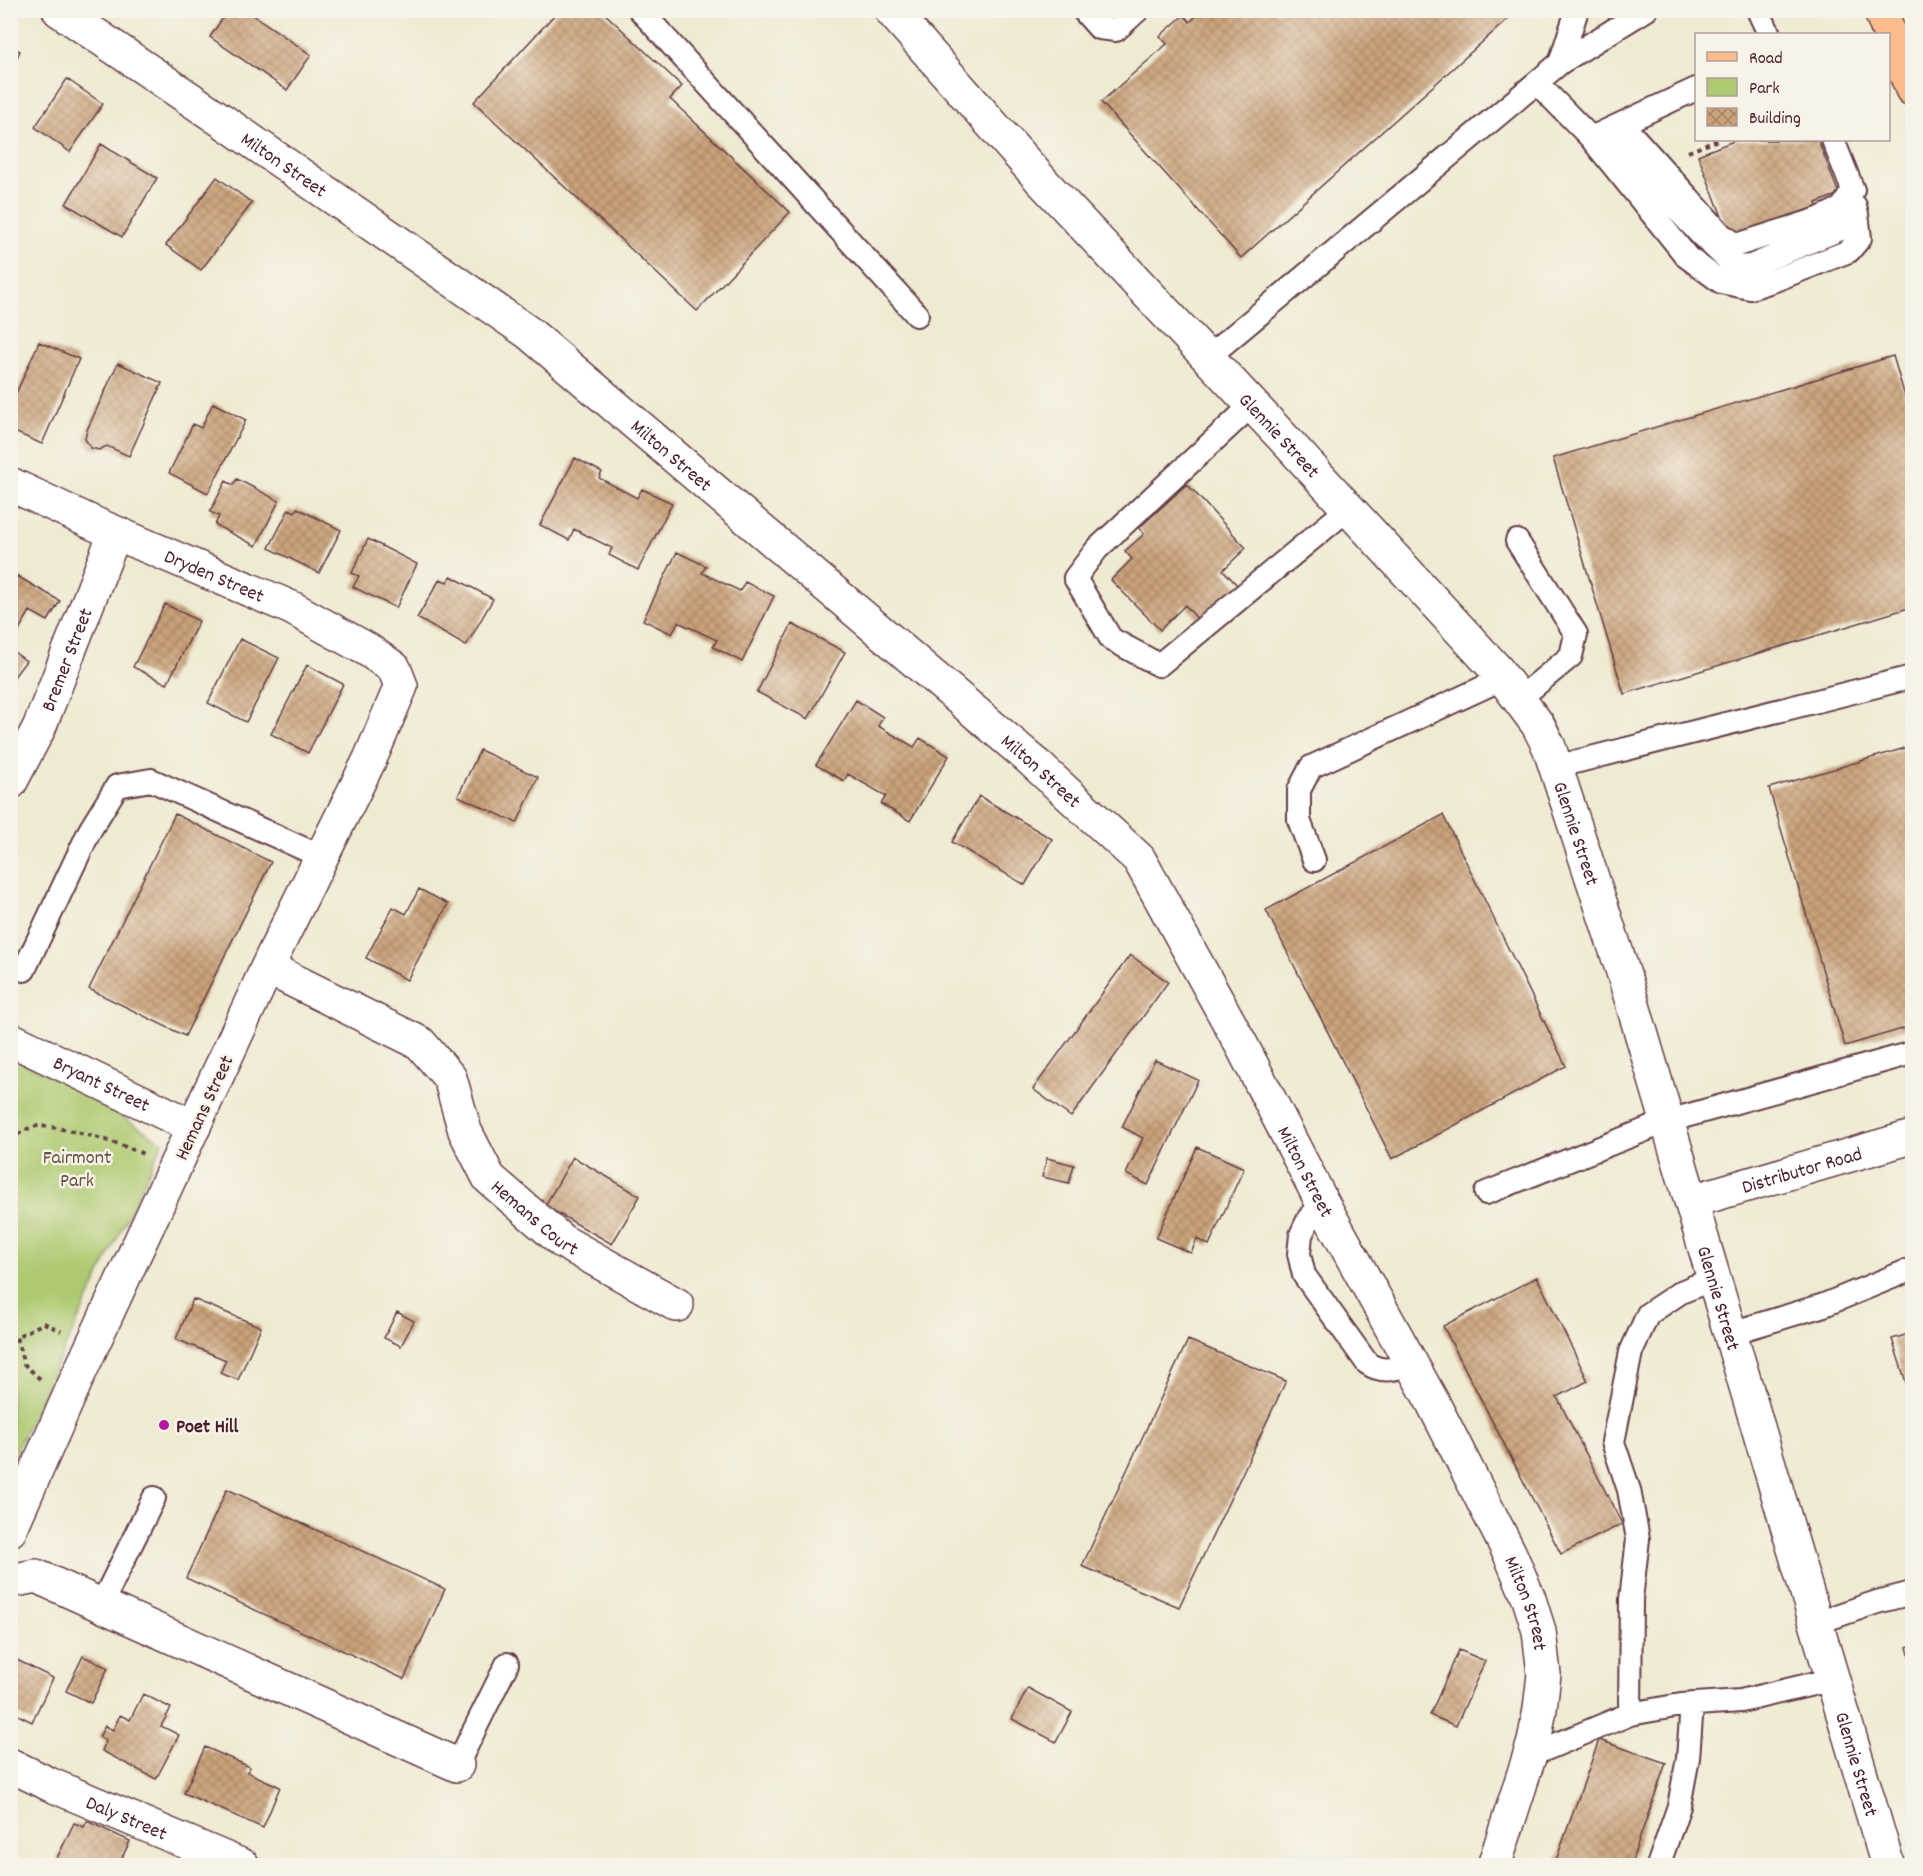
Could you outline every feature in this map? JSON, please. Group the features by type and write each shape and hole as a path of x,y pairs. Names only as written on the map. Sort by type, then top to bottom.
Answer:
{"main road":[{"path":"1880,10 1889,33"},
{"path":"1890,35 1912,89"}],"street":[{"name":"Milton Street","path":"59,10 227,123 529,333 1029,758 1139,859 1242,1046 1323,1204 1412,1364 1509,1554 1529,1599 1539,1631 1544,1674 1540,1709 1529,1756 1494,1866"},
{"name":"Glennie Street","path":"891,10 1042,181 1348,508 1512,688 1538,725 1555,767 1624,975 1888,1866"},
{"name":"Dryden Street","path":"10,484 115,533 292,608 368,650 394,668 401,686"},
{"name":"Bremer Street","path":"10,783 39,728 115,533"},
{"name":"Hemans Street","path":"10,1530 78,1376 268,968 370,759 401,686"},
{"name":"Hemans Court","path":"268,968 420,1043 450,1078 465,1131 489,1178 562,1241 677,1305"},
{"name":"Bryant Street","path":"10,1039 194,1127"},
{"name":"Distributor Road","path":"1692,1201 1912,1137"},
{"path":"10,1581 36,1576 457,1766"},
{"name":"Daly Street","path":"10,1765 49,1784 243,1866"}],"lane":[{"path":"640,10 917,315"},
{"path":"1083,10 1099,28 1116,30 1138,10"},
{"path":"1560,63 1576,10"},
{"path":"1208,357 1560,63 1646,10"},
{"path":"1758,10 1769,33"},
{"path":"1537,83 1606,131 1722,235 1737,245 1819,219 1842,208 1853,190"},
{"path":"1606,131 1695,89"},
{"path":"1606,131 1687,257 1721,282 1750,288 1849,251 1860,238 1853,190 1833,141"},
{"path":"1252,405 1097,549 1075,578 1111,639 1159,665 1348,508"},
{"path":"1314,860 1299,820 1299,790 1311,767 1512,688 1571,656 1576,634 1517,541"},
{"path":"1555,767 1912,677"},
{"path":"24,970 90,830 117,786 151,780 322,857"},
{"path":"1486,1193 1668,1120 1912,1053"},
{"path":"1323,1204 1309,1218 1301,1235 1299,1254 1304,1275 1367,1362 1377,1370 1389,1370 1412,1364"},
{"path":"1731,1333 1824,1305 1912,1269"},
{"path":"1630,1714 1631,1599 1638,1539 1629,1490 1613,1442 1631,1352 1648,1314 1682,1292 1714,1278"},
{"path":"101,1605 154,1498"},
{"path":"1816,1623 1877,1602 1912,1593"},
{"path":"457,1766 507,1664"},
{"path":"1529,1756 1630,1714 1692,1704 1741,1701 1834,1679"},
{"path":"1658,1866 1678,1806 1688,1758 1692,1704"}],"path":[{"path":"1680,156 1716,141"},
{"path":"10,1139 39,1126 65,1130 127,1146 146,1156"},
{"path":"10,1335 16,1337 44,1323 63,1332"},
{"path":"16,1337 24,1364 42,1380"}],"green space":[{"name":"Fairmont Park","path":"11,1057 74,1087 163,1142 11,1461"}],"building":[{"path":"228,10 246,10 311,55 287,90 210,37"},
{"path":"559,10 601,10 682,86 670,99 790,212 697,311 474,102"},
{"path":"1203,10 1518,10 1241,258 1101,102 1167,44 1160,36 1184,15 1190,22"},
{"path":"10,46 20,51 10,71"},
{"path":"67,79 103,104 70,152 35,127"},
{"path":"1733,141 1818,141 1839,194 1816,203 1828,233 1768,257 1756,227 1730,237 1698,155"},
{"path":"101,144 157,178 122,237 66,204"},
{"path":"217,177 252,203 201,270 166,245"},
{"path":"39,342 79,359 42,444 10,430 10,407"},
{"path":"1893,356 1912,420 1912,607 1624,694 1553,458"},
{"path":"118,363 162,383 129,456 107,446 99,450 91,448 85,439"},
{"path":"213,403 246,420 208,493 169,473 193,424 201,428"},
{"path":"575,458 602,472 599,478 637,498 642,489 672,503 638,570 609,555 612,548 574,529 569,540 540,525"},
{"path":"237,479 279,501 256,546 215,525 219,516 210,512 226,481 233,485"},
{"path":"1187,484 1246,548 1223,570 1238,586 1200,622 1185,605 1160,630 1111,580 1132,559 1125,551 1144,534 1139,528"},
{"path":"297,508 341,530 319,573 269,548 289,509 295,512"},
{"path":"368,539 417,564 396,608 353,587 359,576 352,573"},
{"path":"677,552 706,566 702,573 740,591 745,582 774,596 742,662 713,647 717,640 678,622 672,634 643,620"},
{"path":"17,576 60,601 48,621 30,611 17,633 10,630 10,587"},
{"path":"451,576 493,599 466,646 417,618 440,579 447,582"},
{"path":"165,604 199,621 167,684 133,667"},
{"path":"792,624 845,652 808,719 757,692"},
{"path":"240,639 279,658 246,722 208,703"},
{"path":"10,649 26,661 10,682"},
{"path":"307,665 343,684 308,753 271,734"},
{"path":"856,700 883,717 878,726 914,747 920,738 949,756 910,821 881,804 886,796 848,774 844,781 816,765"},
{"path":"1912,746 1912,1026 1845,1046 1769,788"},
{"path":"480,750 538,777 517,823 458,796"},
{"path":"979,796 1052,839 1025,885 952,842"},
{"path":"175,814 271,862 185,1036 89,989"},
{"path":"1443,815 1566,1066 1392,1159 1266,910"},
{"path":"419,889 448,904 407,980 366,958 393,907 406,914"},
{"path":"1130,955 1168,982 1071,1117 1033,1089"},
{"path":"1155,1060 1198,1080 1148,1185 1126,1174 1143,1138 1122,1127"},
{"path":"1197,1147 1244,1168 1209,1245 1197,1239 1191,1253 1156,1238"},
{"path":"573,1157 640,1196 612,1244 545,1206"},
{"path":"1047,1158 1074,1165 1069,1183 1042,1177"},
{"path":"1537,1277 1588,1381 1557,1397 1622,1524 1561,1554 1443,1326"},
{"path":"193,1299 261,1327 238,1380 220,1373 226,1360 176,1339"},
{"path":"397,1312 414,1321 401,1346 384,1338"},
{"path":"1912,1333 1912,1401 1892,1339"},
{"path":"1188,1340 1286,1381 1179,1607 1082,1566"},
{"path":"227,1489 445,1589 404,1679 186,1578"},
{"path":"1912,1645 1912,1665 1907,1647"},
{"path":"1459,1650 1485,1661 1456,1726 1430,1715"},
{"path":"83,1656 108,1668 91,1703 66,1691"},
{"path":"11,1657 53,1678 32,1722 10,1711"},
{"path":"1028,1688 1072,1712 1056,1742 1012,1719"},
{"path":"143,1694 171,1708 161,1726 179,1735 156,1779 102,1751 106,1741 99,1737 105,1726 113,1730 120,1715 130,1720"},
{"path":"1599,1740 1666,1763 1630,1866 1554,1866"},
{"path":"205,1747 250,1767 247,1772 280,1787 263,1828 184,1793"},
{"path":"87,1821 130,1841 118,1866 68,1866 56,1860 74,1823 84,1827"}],"place":[{"name":"Poet Hill","path":"164,1425"}]}
